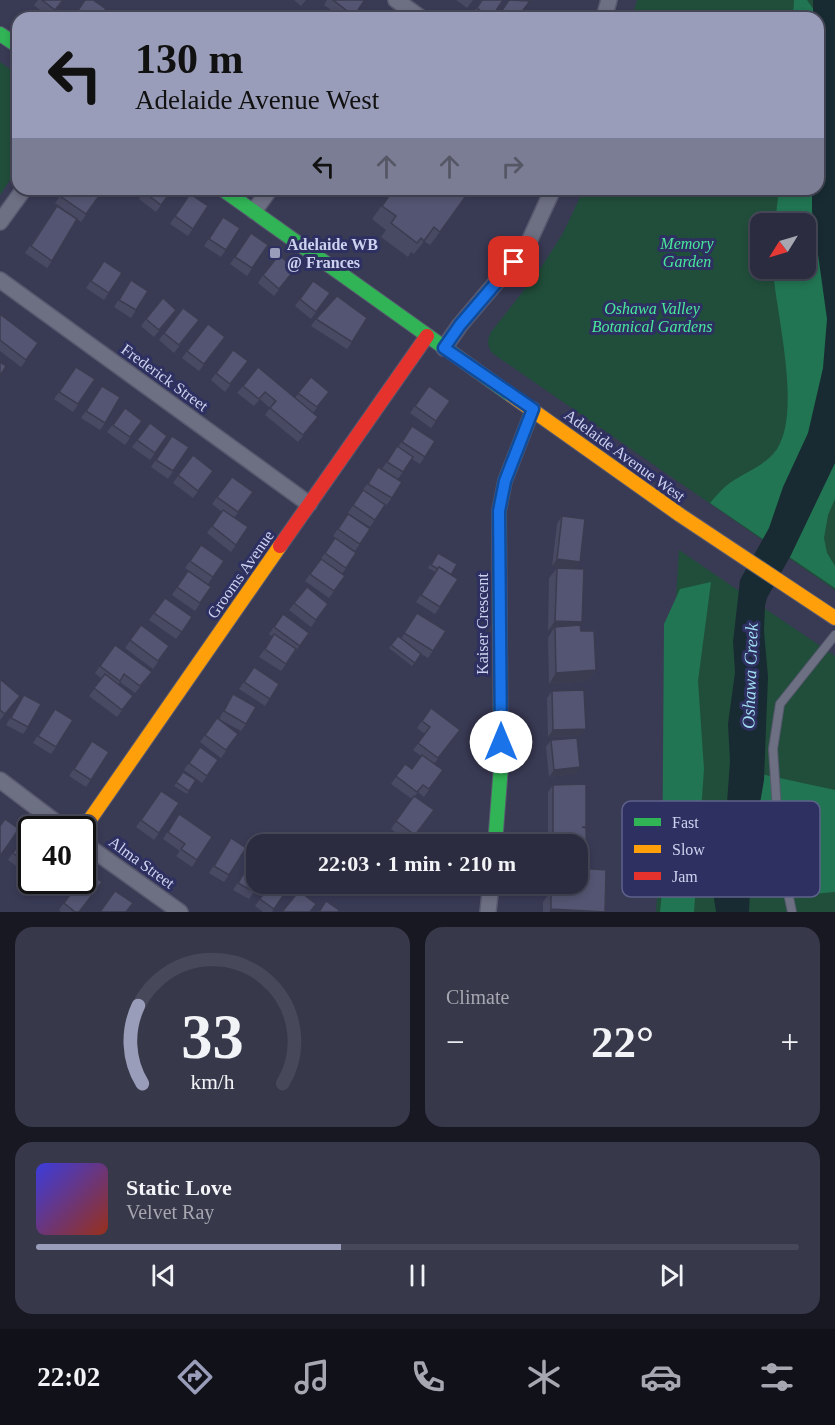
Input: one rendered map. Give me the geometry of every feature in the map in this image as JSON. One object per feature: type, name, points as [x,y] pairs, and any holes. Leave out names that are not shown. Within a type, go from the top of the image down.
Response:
[{"type":"street","points":[[0,222],[20,195]]},
{"type":"street","name":"Adelaide Avenue West","points":[[231,195],[680,515],[835,618]]},
{"type":"street","points":[[254,211],[266,195]]},
{"type":"street","points":[[444,348],[460,325],[527,246],[549,195]]},
{"type":"street","name":"Frederick Street","points":[[0,280],[309,504]]},
{"type":"street","name":"Grooms Avenue","points":[[92,816],[427,336]]},
{"type":"street","name":"Kaiser Crescent","points":[[496,834],[501,766],[499,511],[505,481],[533,409]]},
{"type":"street","points":[[0,780],[48,816]]},
{"type":"street","name":"Alma Street","points":[[96,852],[180,912]]},
{"type":"street","points":[[488,912],[490,894]]},
{"type":"lane","points":[[776,801],[773,749],[780,704],[835,635]]},
{"type":"lane","points":[[789,897],[792,912]]},
{"type":"green space","name":"Oshawa Valley Botanical Gardens","points":[[637,0],[835,0],[835,590],[492,353],[488,340],[491,332],[536,275],[562,235],[581,195],[824,195],[824,12],[634,12]]},
{"type":"green space","points":[[794,0],[807,0],[815,12],[793,12]]},
{"type":"green space","points":[[824,24],[835,40],[835,499],[828,515],[824,538],[827,553],[835,566],[835,588],[710,503],[726,486],[766,461],[777,449],[784,432],[788,387],[774,279],[816,279],[816,213],[776,213],[778,195],[824,195]]},
{"type":"green space","points":[[0,62],[12,71],[12,177],[0,195]]},
{"type":"green space","points":[[679,550],[835,656],[835,912],[656,912],[657,897],[820,897],[820,801],[663,801]]},
{"type":"green space","points":[[711,582],[698,681],[704,769],[702,801],[663,801],[664,624],[680,589]]},
{"type":"green space","points":[[747,771],[835,790],[835,892],[820,893],[820,801],[744,801]]},
{"type":"green space","points":[[662,897],[695,897],[694,912],[660,912]]},
{"type":"water","name":"Oshawa Creek","points":[[813,0],[835,0],[835,463],[765,606],[764,631],[768,677],[764,780],[760,801],[727,801],[730,761],[728,724],[735,672],[733,642],[740,580],[769,528],[783,487],[808,433],[823,368],[827,319],[816,240],[816,213],[812,211],[812,195],[824,195],[824,12],[813,12]]},
{"type":"water","points":[[714,897],[750,897],[749,912],[716,912]]},
{"type":"building","points":[[42,0],[63,0],[55,10]]},
{"type":"building","points":[[85,0],[93,0],[106,9],[104,12],[77,12]]},
{"type":"building","points":[[333,0],[364,1],[357,12],[349,12]]},
{"type":"building","points":[[482,0],[503,0],[495,12],[483,12],[477,8]]},
{"type":"building","points":[[509,0],[530,1],[523,10],[526,12],[501,12]]},
{"type":"building","points":[[98,195],[99,196],[86,214],[60,196]]},
{"type":"building","points":[[148,195],[168,195],[161,205]]},
{"type":"building","points":[[189,195],[208,206],[193,229],[175,216]]},
{"type":"building","points":[[390,195],[467,195],[440,232],[434,227],[424,241],[421,238],[417,243],[391,223],[396,216],[382,206]]},
{"type":"building","points":[[57,206],[77,219],[52,261],[31,246]]},
{"type":"building","points":[[223,217],[240,228],[226,250],[209,239]]},
{"type":"building","points":[[251,233],[268,245],[252,268],[235,257]]},
{"type":"building","points":[[279,255],[295,269],[279,289],[263,275]]},
{"type":"building","points":[[104,261],[122,273],[109,293],[91,281]]},
{"type":"building","points":[[131,280],[148,291],[136,310],[119,300]]},
{"type":"building","points":[[313,281],[330,293],[316,312],[300,299]]},
{"type":"building","points":[[337,296],[367,318],[352,342],[316,319]]},
{"type":"building","points":[[163,298],[176,310],[159,330],[146,319]]},
{"type":"building","points":[[183,308],[199,320],[179,345],[164,333]]},
{"type":"building","points":[[0,314],[38,343],[26,360],[0,340]]},
{"type":"building","points":[[208,324],[225,337],[204,364],[187,351]]},
{"type":"building","points":[[233,350],[248,361],[230,384],[216,373]]},
{"type":"building","points":[[0,362],[6,366],[0,376]]},
{"type":"building","points":[[76,367],[95,379],[78,404],[59,392]]},
{"type":"building","points":[[258,367],[318,417],[303,435],[270,408],[276,401],[265,392],[259,399],[243,386]]},
{"type":"building","points":[[311,377],[329,392],[317,407],[298,393]]},
{"type":"building","points":[[102,386],[120,397],[105,423],[86,411]]},
{"type":"building","points":[[429,386],[450,401],[436,421],[415,406]]},
{"type":"building","points":[[125,408],[142,421],[130,437],[113,425]]},
{"type":"building","points":[[150,423],[167,436],[155,453],[137,440]]},
{"type":"building","points":[[412,426],[435,441],[425,457],[402,442]]},
{"type":"building","points":[[172,436],[189,447],[173,471],[156,460]]},
{"type":"building","points":[[397,446],[413,457],[403,472],[387,462]]},
{"type":"building","points":[[193,455],[213,471],[198,491],[178,475]]},
{"type":"building","points":[[378,467],[402,482],[392,498],[368,484]]},
{"type":"building","points":[[232,477],[253,492],[238,512],[217,497]]},
{"type":"building","points":[[363,490],[385,505],[375,520],[353,505]]},
{"type":"building","points":[[223,510],[248,527],[236,545],[212,526]]},
{"type":"building","points":[[348,514],[370,529],[360,544],[338,529]]},
{"type":"building","points":[[562,516],[585,519],[580,562],[557,559]]},
{"type":"building","points":[[335,538],[356,553],[346,568],[325,553]]},
{"type":"building","points":[[201,545],[224,561],[213,577],[190,561]]},
{"type":"building","points":[[438,553],[457,564],[451,575],[431,565]]},
{"type":"building","points":[[321,559],[345,576],[334,591],[310,574]]},
{"type":"building","points":[[439,567],[458,579],[440,607],[421,595]]},
{"type":"building","points":[[557,568],[584,569],[582,622],[555,621]]},
{"type":"building","points":[[188,571],[211,587],[200,603],[177,587]]},
{"type":"building","points":[[307,587],[328,604],[316,620],[294,603]]},
{"type":"building","points":[[165,598],[192,617],[182,632],[154,613]]},
{"type":"building","points":[[417,613],[446,631],[433,651],[404,633]]},
{"type":"building","points":[[283,614],[309,633],[300,646],[274,627]]},
{"type":"building","points":[[141,625],[169,646],[158,661],[130,640]]},
{"type":"building","points":[[580,625],[581,631],[594,631],[596,670],[556,673],[555,627]]},
{"type":"building","points":[[274,634],[296,649],[286,664],[265,649]]},
{"type":"building","points":[[398,636],[421,654],[415,663],[391,645]]},
{"type":"building","points":[[115,645],[152,672],[140,686],[124,674],[120,681],[100,666]]},
{"type":"building","points":[[254,667],[279,684],[270,699],[244,682]]},
{"type":"building","points":[[105,674],[133,696],[122,710],[94,688]]},
{"type":"building","points":[[0,679],[20,696],[5,714],[0,710]]},
{"type":"building","points":[[584,690],[586,729],[553,730],[552,691]]},
{"type":"building","points":[[233,694],[256,707],[246,724],[224,711]]},
{"type":"building","points":[[24,695],[41,704],[28,727],[11,718]]},
{"type":"building","points":[[431,708],[460,730],[438,758],[418,743],[430,727],[422,721]]},
{"type":"building","points":[[55,709],[73,720],[56,747],[38,736]]},
{"type":"building","points":[[217,718],[238,734],[226,750],[205,735]]},
{"type":"building","points":[[577,738],[580,767],[554,770],[551,740]]},
{"type":"building","points":[[92,741],[109,752],[91,780],[74,769]]},
{"type":"building","points":[[200,747],[218,760],[207,776],[189,763]]},
{"type":"building","points":[[422,755],[443,770],[429,789],[423,785],[417,792],[396,776],[405,764],[412,769]]},
{"type":"building","points":[[183,772],[196,780],[189,791],[176,782]]},
{"type":"building","points":[[586,784],[586,827],[582,827],[586,828],[586,834],[553,834],[553,785]]},
{"type":"building","points":[[161,791],[179,803],[159,833],[141,820]]},
{"type":"building","points":[[414,796],[434,810],[416,834],[396,821]]},
{"type":"building","points":[[179,814],[212,837],[197,860],[181,849],[185,844],[168,832]]},
{"type":"building","points":[[5,819],[18,830],[0,856],[0,826]]},
{"type":"building","points":[[231,838],[246,848],[229,875],[214,866]]},
{"type":"building","points":[[18,845],[18,857],[13,853]]},
{"type":"building","points":[[588,869],[606,870],[605,912],[551,909],[551,894],[588,894]]},
{"type":"building","points":[[246,870],[246,888],[238,883]]},
{"type":"building","points":[[96,878],[102,882],[96,890]]},
{"type":"building","points":[[115,891],[133,903],[126,912],[100,912]]},
{"type":"building","points":[[71,894],[93,894],[79,912],[75,912],[64,903]]},
{"type":"building","points":[[263,894],[284,894],[274,909],[260,899]]},
{"type":"building","points":[[297,894],[303,894],[316,904],[310,912],[282,912]]},
{"type":"building","points":[[326,901],[339,910],[338,912],[319,912]]},
{"type":"traffic: fast","points":[[0,34],[12,42]]},
{"type":"traffic: fast","points":[[230,195],[511,395]]},
{"type":"traffic: fast","points":[[496,834],[501,766],[499,511],[505,481],[533,409]]},
{"type":"traffic: slow","points":[[511,395],[680,515],[835,618]]},
{"type":"traffic: slow","points":[[92,816],[280,546]]},
{"type":"traffic: jam","points":[[280,546],[427,336]]},
{"type":"place","name":"Adelaide WB @ Frances","points":[[275,253]]},
{"type":"route","points":[[501,742],[499,511],[505,481],[533,409],[444,348],[460,325],[514,262]]},
{"type":"park label","name":"Memory Garden","points":[[687,252]]}]
